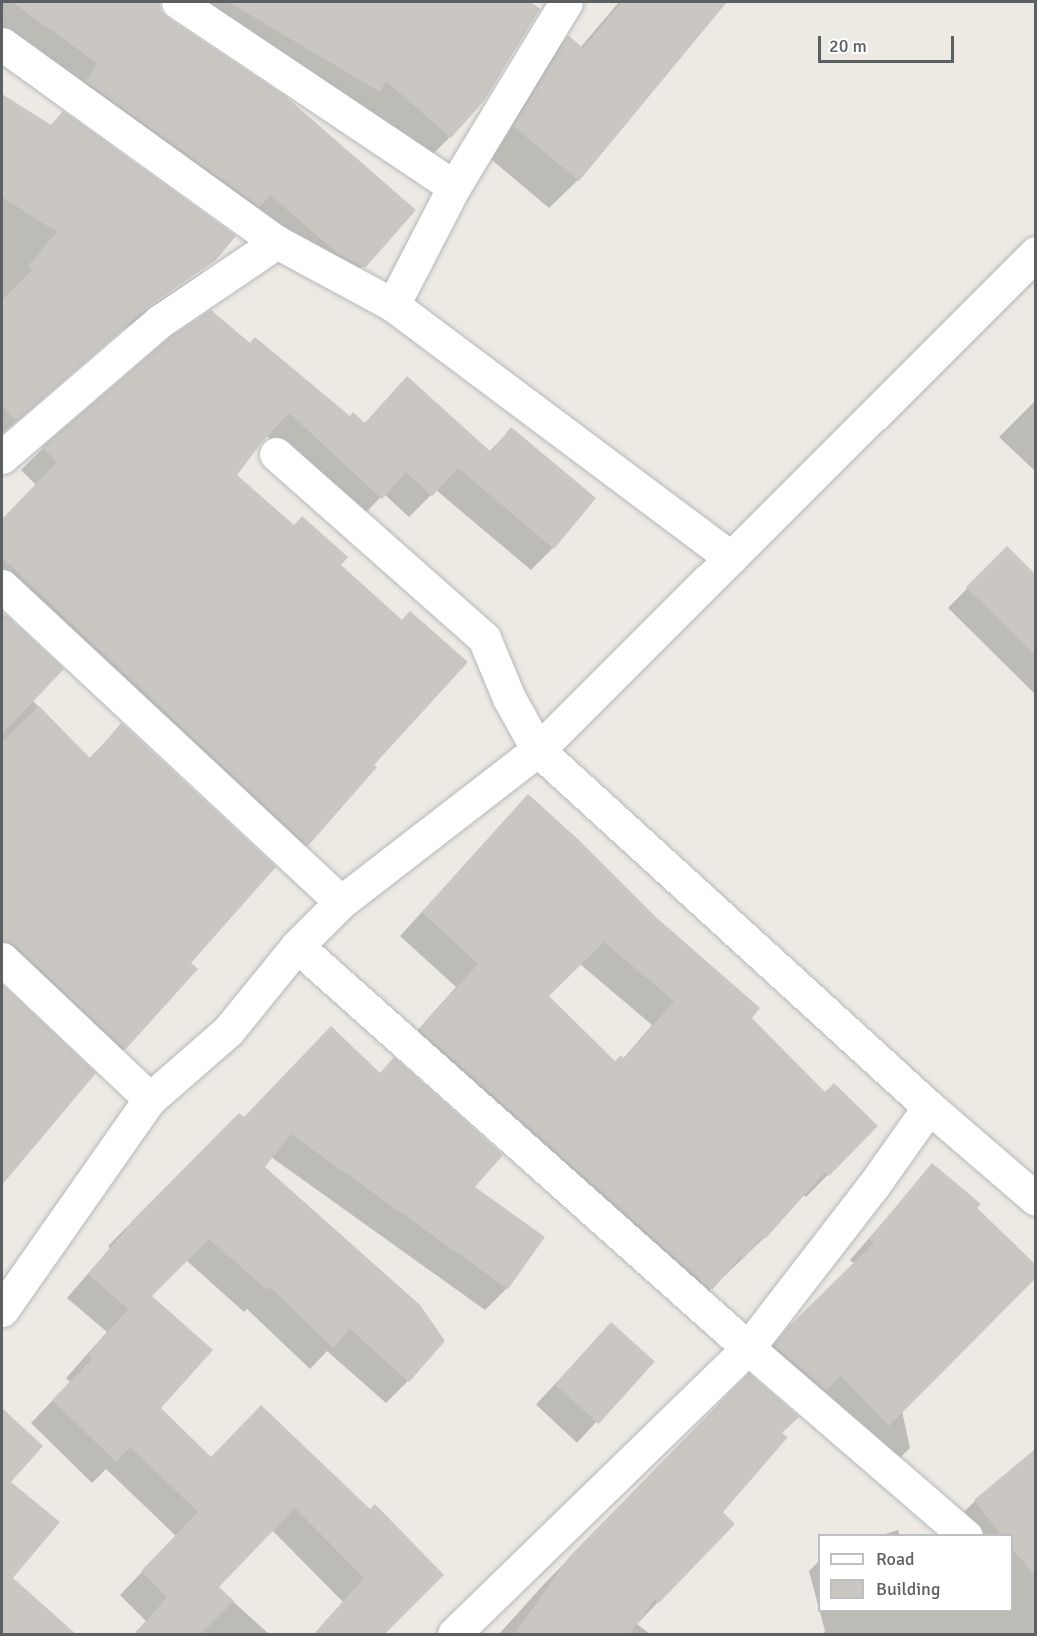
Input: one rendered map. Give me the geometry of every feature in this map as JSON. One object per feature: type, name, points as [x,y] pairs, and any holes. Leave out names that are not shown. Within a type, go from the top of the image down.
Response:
[{"type":"street","points":[[178,2],[454,187]]},
{"type":"street","points":[[393,305],[454,187],[566,2]]},
{"type":"street","points":[[2,44],[277,242],[393,305],[730,558]]},
{"type":"street","points":[[2,458],[160,321],[277,242]]},
{"type":"street","points":[[2,1309],[150,1099],[228,1031],[297,946],[341,902],[538,750],[1035,253]]},
{"type":"street","points":[[276,454],[484,638],[509,698],[538,750],[929,1107],[1035,1200]]},
{"type":"street","points":[[2,585],[341,902]]},
{"type":"street","points":[[297,946],[748,1348],[964,1534]]},
{"type":"street","points":[[2,959],[150,1099]]},
{"type":"street","points":[[454,1635],[748,1348],[873,1186],[929,1107]]},
{"type":"building","points":[[12,2],[159,2],[161,11],[168,18],[285,96],[416,210],[365,268],[337,253],[270,195],[260,207],[85,81],[98,64]]},
{"type":"building","points":[[229,2],[531,2],[540,9],[484,101],[451,138],[386,81],[380,92]]},
{"type":"building","points":[[622,2],[727,2],[579,181],[513,126],[568,35],[583,48]]},
{"type":"building","points":[[2,94],[51,125],[63,111],[236,236],[216,260],[148,307],[16,421],[2,406],[2,300],[32,270],[28,266],[57,232],[2,197]]},
{"type":"building","points":[[211,310],[250,343],[255,337],[350,416],[353,412],[365,423],[407,376],[491,452],[511,427],[596,498],[554,549],[458,468],[432,496],[406,472],[382,499],[289,413],[262,442],[237,475],[294,525],[302,516],[348,557],[341,565],[402,620],[410,611],[468,662],[374,765],[377,767],[308,846],[2,558],[2,519],[57,462],[42,447],[171,336]]},
{"type":"building","points":[[1007,546],[1035,574],[1035,655],[966,587]]},
{"type":"building","points":[[6,615],[64,669],[2,734],[2,620]]},
{"type":"building","points":[[39,706],[91,759],[121,723],[276,867],[191,963],[198,969],[125,1050],[15,945],[2,941],[2,742]]},
{"type":"building","points":[[528,794],[581,842],[657,918],[760,1008],[752,1018],[825,1092],[834,1083],[878,1126],[829,1176],[825,1172],[766,1238],[763,1236],[743,1259],[741,1256],[712,1290],[419,1029],[478,964],[422,912]],"holes":[[[604,942],[674,1001],[624,1059],[621,1055],[615,1061],[549,996]]]},
{"type":"building","points":[[2,984],[96,1073],[2,1185]]},
{"type":"building","points":[[331,1026],[380,1073],[394,1057],[503,1155],[475,1187],[545,1237],[508,1289],[291,1134],[265,1167],[420,1305],[445,1341],[409,1382],[350,1329],[333,1348],[270,1287],[267,1290],[209,1239],[152,1296],[213,1350],[161,1408],[211,1457],[261,1405],[370,1509],[375,1504],[444,1575],[384,1635],[313,1635],[364,1578],[295,1508],[219,1587],[234,1601],[200,1635],[134,1635],[167,1597],[141,1571],[198,1512],[130,1447],[116,1462],[52,1400],[92,1359],[88,1355],[128,1309],[88,1274],[130,1223],[239,1113],[244,1117]]},
{"type":"building","points":[[932,1163],[981,1204],[977,1208],[1035,1264],[1035,1279],[889,1426],[841,1376],[826,1390],[774,1345],[787,1328],[874,1243],[869,1239]]},
{"type":"building","points":[[611,1322],[655,1361],[599,1424],[555,1384]]},
{"type":"building","points":[[749,1373],[799,1417],[782,1433],[788,1437],[723,1512],[735,1524],[659,1603],[655,1599],[629,1635],[514,1635],[569,1557]]},
{"type":"building","points":[[2,1408],[43,1446],[11,1482],[60,1522],[13,1578],[77,1635],[2,1635]]},
{"type":"building","points":[[1035,1449],[1035,1576],[1013,1549],[1013,1534],[1000,1534],[974,1500]]}]
